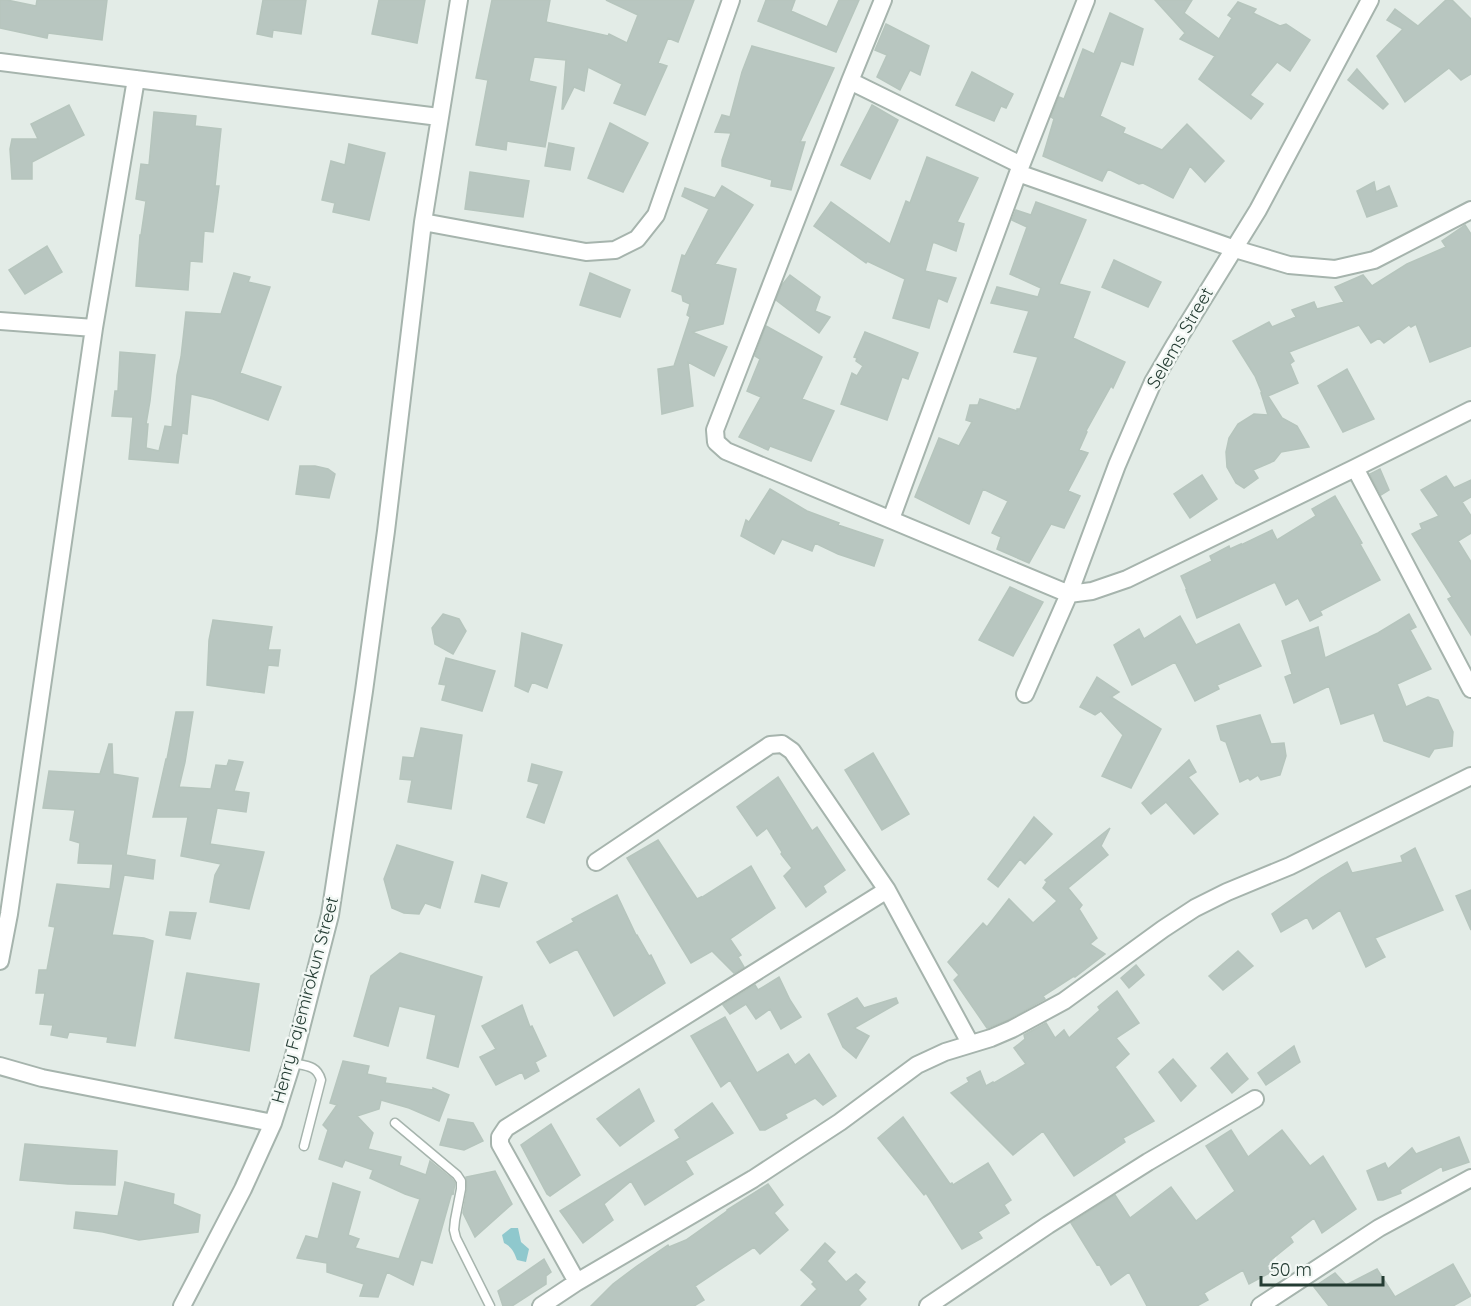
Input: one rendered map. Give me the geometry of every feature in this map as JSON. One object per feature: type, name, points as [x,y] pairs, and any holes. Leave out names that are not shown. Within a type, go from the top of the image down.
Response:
[{"type":"street","name":"Henry Fajemirokun Street","points":[[182,1306],[243,1189],[273,1123],[292,1062],[330,915],[386,531],[423,222],[459,0]]},
{"type":"street","points":[[423,222],[586,252],[615,250],[637,239],[656,214],[731,0]]},
{"type":"street","points":[[883,0],[715,430],[716,442],[726,451],[1069,594],[1092,591],[1127,579],[1471,410]]},
{"type":"street","points":[[891,519],[1019,169],[1086,0]]},
{"type":"street","name":"Selems Street","points":[[1025,694],[1069,594],[1137,416],[1153,382],[1258,210],[1370,0]]},
{"type":"street","points":[[0,62],[440,117]]},
{"type":"street","points":[[0,961],[4,914],[94,328],[136,79]]},
{"type":"street","points":[[850,81],[1019,169],[1235,249],[1288,265],[1335,269],[1374,260],[1471,210]]},
{"type":"street","points":[[0,321],[94,328]]},
{"type":"street","points":[[1355,468],[1471,688]]},
{"type":"street","points":[[596,862],[770,745],[782,744],[792,751],[887,890],[970,1043]]},
{"type":"street","points":[[541,1306],[577,1282],[753,1179],[840,1122],[917,1065],[945,1052],[1012,1029],[1064,1001],[1195,908],[1290,866],[1471,776]]},
{"type":"street","points":[[577,1282],[500,1144],[500,1137],[506,1128],[887,890]]},
{"type":"street","points":[[0,1066],[42,1078],[273,1123]]},
{"type":"street","points":[[928,1306],[1048,1225],[1148,1162],[1255,1099]]},
{"type":"street","points":[[1260,1306],[1379,1228],[1471,1178]]},
{"type":"lane","points":[[292,1062],[315,1068],[321,1080],[304,1146]]},
{"type":"lane","points":[[395,1123],[457,1175],[461,1181],[454,1230],[490,1306]]},
{"type":"water","points":[[511,1228],[518,1228],[521,1242],[529,1249],[526,1262],[517,1260],[509,1246],[504,1243],[502,1235]]},
{"type":"building","points":[[0,0],[36,6],[37,0],[107,0],[102,40],[48,33],[47,38],[0,28]]},
{"type":"building","points":[[263,0],[306,0],[301,34],[273,30],[272,37],[257,34]]},
{"type":"building","points":[[379,0],[425,0],[417,43],[372,34]]},
{"type":"building","points":[[492,0],[550,0],[546,22],[608,36],[609,34],[627,43],[638,15],[606,0],[694,0],[678,42],[668,38],[658,63],[667,66],[645,115],[614,103],[622,84],[588,67],[584,91],[574,87],[562,109],[566,60],[534,57],[529,81],[556,87],[545,147],[507,141],[506,150],[476,145],[488,80],[476,78]]},
{"type":"building","points":[[766,0],[795,0],[791,11],[827,27],[839,0],[859,0],[836,52],[758,21]]},
{"type":"building","points":[[1155,0],[1192,0],[1184,13],[1219,39],[1232,18],[1228,15],[1238,2],[1256,9],[1253,13],[1280,26],[1286,24],[1310,40],[1290,71],[1277,62],[1250,95],[1263,104],[1251,119],[1199,79],[1215,56],[1180,39],[1185,33]]},
{"type":"building","points":[[1446,0],[1452,0],[1471,19],[1471,74],[1461,80],[1449,68],[1405,102],[1377,56],[1403,29],[1387,20],[1395,9],[1418,26]]},
{"type":"building","points":[[1110,13],[1143,29],[1133,65],[1121,61],[1100,116],[1125,128],[1123,133],[1162,150],[1187,124],[1224,161],[1205,182],[1190,166],[1173,198],[1108,169],[1102,181],[1043,156],[1054,119],[1051,117],[1059,97],[1064,99],[1083,49],[1094,54]]},
{"type":"building","points":[[886,24],[929,46],[920,75],[910,70],[900,90],[877,77],[887,55],[875,50]]},
{"type":"building","points":[[752,46],[834,68],[800,142],[805,142],[791,190],[771,186],[772,180],[722,166],[731,133],[715,132],[722,115],[730,117],[742,72]]},
{"type":"building","points":[[1357,69],[1388,104],[1383,109],[1348,80]]},
{"type":"building","points":[[972,72],[1013,94],[1006,108],[1001,106],[994,121],[956,105]]},
{"type":"building","points":[[69,105],[84,135],[32,162],[32,179],[12,179],[10,149],[12,139],[38,139],[31,124]]},
{"type":"building","points":[[872,105],[898,120],[870,179],[841,165]]},
{"type":"building","points":[[154,112],[196,116],[195,126],[221,129],[215,186],[219,186],[213,232],[204,231],[202,262],[190,261],[188,290],[136,286],[140,235],[146,201],[136,199],[141,164],[149,165]]},
{"type":"building","points":[[610,123],[648,143],[623,192],[588,178]]},
{"type":"building","points":[[549,143],[574,148],[570,170],[545,166]]},
{"type":"building","points":[[349,144],[385,153],[369,220],[333,212],[335,203],[322,200],[331,161],[345,165]]},
{"type":"building","points":[[927,157],[978,178],[957,222],[964,224],[956,251],[933,242],[925,271],[956,278],[947,302],[938,298],[929,328],[893,318],[905,279],[867,261],[866,263],[814,226],[831,202],[890,244],[906,201],[910,203]]},
{"type":"building","points":[[470,172],[529,181],[523,217],[465,209]]},
{"type":"building","points":[[1374,182],[1376,192],[1389,186],[1397,206],[1367,217],[1357,191]]},
{"type":"building","points":[[722,186],[753,205],[715,264],[736,269],[723,324],[692,332],[727,347],[714,376],[688,362],[693,406],[662,414],[658,369],[674,366],[690,317],[687,315],[690,304],[683,301],[682,295],[672,291],[682,255],[685,256],[709,209],[682,196],[685,188],[715,198]]},
{"type":"building","points":[[1036,202],[1086,220],[1059,284],[1090,292],[1073,338],[1125,362],[1113,388],[1111,386],[1086,431],[1079,450],[1088,453],[1068,491],[1080,496],[1064,528],[1051,524],[1029,563],[997,549],[1001,537],[992,533],[1008,501],[983,489],[969,524],[915,497],[939,438],[959,446],[972,422],[966,420],[970,405],[978,405],[980,399],[1017,411],[1020,409],[1038,357],[1014,352],[1029,311],[991,303],[997,287],[1038,297],[1041,288],[1010,274],[1027,227],[1012,220],[1016,210],[1031,215]]},
{"type":"building","points":[[1465,225],[1471,234],[1471,346],[1430,362],[1416,324],[1411,327],[1409,325],[1384,343],[1379,338],[1371,343],[1359,325],[1289,352],[1294,361],[1290,364],[1298,383],[1268,396],[1282,418],[1297,426],[1309,447],[1281,452],[1274,461],[1253,470],[1258,478],[1244,488],[1236,483],[1227,467],[1226,452],[1229,438],[1238,424],[1254,414],[1268,415],[1255,376],[1233,341],[1269,322],[1272,327],[1296,317],[1292,310],[1314,302],[1317,309],[1344,302],[1335,287],[1363,275],[1372,286],[1407,264],[1446,247],[1442,241]]},
{"type":"building","points":[[47,246],[62,272],[25,294],[9,270]]},
{"type":"building","points":[[1114,260],[1161,282],[1148,307],[1102,287]]},
{"type":"building","points":[[234,273],[250,277],[248,282],[270,287],[240,373],[281,387],[268,420],[213,399],[191,394],[187,434],[182,433],[178,463],[129,459],[133,417],[112,416],[115,391],[118,391],[120,352],[155,355],[146,424],[148,424],[146,448],[159,451],[165,426],[172,427],[186,312],[221,314]]},
{"type":"building","points":[[590,273],[630,290],[620,317],[580,305]]},
{"type":"building","points":[[790,275],[820,297],[815,311],[830,317],[819,333],[776,300],[782,285]]},
{"type":"building","points":[[766,326],[822,357],[802,399],[834,411],[811,461],[770,446],[768,450],[739,437],[761,397],[747,391],[760,359],[755,356]]},
{"type":"building","points":[[865,332],[918,353],[908,379],[902,377],[887,420],[841,404],[852,373],[857,376],[863,366],[854,357]]},
{"type":"building","points":[[1347,369],[1374,419],[1343,432],[1318,386]]},
{"type":"building","points":[[300,466],[315,466],[328,469],[335,474],[329,498],[296,494]]},
{"type":"building","points":[[1380,469],[1389,490],[1381,495],[1370,474]]},
{"type":"building","points":[[1202,475],[1217,499],[1190,518],[1174,494]]},
{"type":"building","points":[[1446,476],[1454,488],[1471,480],[1471,497],[1462,502],[1471,516],[1471,533],[1458,541],[1471,562],[1471,635],[1448,599],[1452,597],[1412,534],[1422,529],[1420,524],[1439,516],[1421,490]]},
{"type":"building","points":[[770,489],[807,511],[839,523],[838,525],[883,540],[874,566],[838,554],[815,543],[812,551],[782,539],[774,554],[741,536],[746,520],[749,522]]},
{"type":"building","points":[[1335,496],[1380,580],[1320,611],[1322,615],[1310,621],[1298,598],[1286,605],[1275,582],[1197,618],[1181,576],[1212,561],[1210,556],[1229,546],[1230,549],[1241,545],[1272,530],[1277,540],[1316,516],[1312,509]]},
{"type":"building","points":[[1010,587],[1043,602],[1013,656],[979,640]]},
{"type":"building","points":[[443,614],[459,619],[466,631],[453,654],[435,644],[432,628]]},
{"type":"building","points":[[1409,614],[1416,627],[1410,630],[1431,669],[1397,684],[1406,707],[1428,697],[1438,700],[1453,732],[1452,746],[1434,749],[1429,757],[1384,741],[1374,713],[1341,724],[1329,686],[1294,703],[1285,677],[1292,674],[1282,641],[1318,627],[1325,658],[1378,633]]},
{"type":"building","points":[[1180,616],[1196,645],[1239,624],[1261,666],[1217,685],[1219,689],[1195,701],[1175,662],[1132,685],[1114,645],[1139,629],[1144,639]]},
{"type":"building","points":[[213,620],[272,627],[268,650],[280,650],[278,666],[268,665],[264,693],[207,685],[209,640]]},
{"type":"building","points":[[522,633],[562,645],[547,688],[532,682],[528,692],[515,686]]},
{"type":"building","points":[[446,658],[495,671],[482,711],[442,700],[446,685],[439,684]]},
{"type":"building","points":[[1097,677],[1119,692],[1111,697],[1161,729],[1131,788],[1102,776],[1123,735],[1101,711],[1095,715],[1080,707]]},
{"type":"building","points":[[176,712],[193,712],[179,787],[211,789],[216,765],[227,766],[229,760],[243,762],[234,791],[249,793],[246,812],[217,808],[210,844],[264,852],[249,909],[210,902],[215,875],[221,864],[181,856],[188,817],[153,817]]},
{"type":"building","points":[[1260,715],[1271,744],[1284,743],[1286,756],[1280,775],[1261,780],[1258,775],[1240,782],[1226,742],[1221,740],[1217,726]]},
{"type":"building","points":[[421,728],[462,735],[451,809],[408,802],[412,780],[400,779],[403,757],[414,758]]},
{"type":"building","points":[[109,744],[112,744],[113,774],[138,778],[126,855],[155,860],[153,879],[124,875],[112,935],[153,941],[135,1046],[107,1042],[108,1037],[69,1032],[67,1038],[51,1035],[53,1025],[40,1024],[45,993],[36,993],[39,970],[47,970],[55,927],[49,926],[57,884],[110,889],[113,864],[78,863],[80,843],[70,840],[75,810],[43,808],[49,771],[100,774]]},
{"type":"building","points":[[873,753],[909,814],[882,830],[845,770]]},
{"type":"building","points":[[1189,760],[1196,772],[1188,777],[1218,814],[1194,834],[1166,802],[1151,814],[1142,803]]},
{"type":"building","points":[[532,764],[562,772],[544,823],[527,817],[539,784],[528,781]]},
{"type":"building","points":[[778,777],[812,831],[817,827],[845,870],[823,886],[826,892],[806,907],[784,876],[792,868],[781,854],[782,852],[767,828],[757,836],[737,807]]},
{"type":"building","points":[[1034,817],[1052,834],[1025,864],[1020,859],[998,887],[988,879]]},
{"type":"building","points":[[1110,828],[1101,846],[1108,855],[1068,888],[1082,905],[1079,909],[1097,938],[1090,944],[1105,954],[1075,977],[1043,996],[1045,999],[987,1028],[954,980],[959,975],[948,962],[983,923],[987,927],[1009,899],[1033,923],[1057,901],[1043,888],[1047,882],[1045,880]]},
{"type":"building","points":[[658,840],[697,899],[751,866],[775,908],[730,939],[741,955],[738,957],[744,967],[734,973],[712,951],[691,963],[627,858]]},
{"type":"building","points":[[397,845],[453,862],[440,908],[425,903],[419,914],[404,913],[392,908],[384,879]]},
{"type":"building","points":[[1415,848],[1443,910],[1375,938],[1385,957],[1366,967],[1340,910],[1313,929],[1307,917],[1281,932],[1272,914],[1321,878],[1347,862],[1352,873],[1403,862],[1401,856]]},
{"type":"building","points":[[482,875],[507,883],[499,907],[475,902]]},
{"type":"building","points":[[1471,890],[1471,930],[1456,896]]},
{"type":"building","points":[[617,895],[636,935],[649,956],[651,955],[665,983],[614,1016],[577,949],[550,963],[537,942],[574,922],[572,919]]},
{"type":"building","points":[[170,912],[196,913],[190,939],[166,935]]},
{"type":"building","points":[[1238,951],[1253,966],[1223,990],[1209,976]]},
{"type":"building","points":[[400,953],[482,977],[458,1067],[427,1058],[436,1015],[399,1006],[388,1046],[354,1036],[371,976]]},
{"type":"building","points":[[1136,965],[1144,975],[1129,988],[1121,978]]},
{"type":"building","points":[[187,973],[259,984],[249,1051],[175,1038]]},
{"type":"building","points":[[779,977],[801,1017],[781,1029],[770,1009],[756,1019],[746,1004],[730,1014],[723,1005],[755,985],[758,990]]},
{"type":"building","points":[[1117,991],[1139,1023],[1116,1038],[1129,1054],[1115,1067],[1154,1121],[1123,1138],[1125,1142],[1074,1176],[1043,1131],[1013,1155],[951,1093],[969,1082],[967,1078],[980,1071],[986,1086],[1026,1064],[1014,1048],[1025,1039],[1024,1035],[1046,1023],[1055,1038],[1064,1030],[1069,1038],[1100,1010],[1098,1007]]},
{"type":"building","points":[[857,998],[864,1008],[896,998],[898,1003],[854,1028],[869,1036],[856,1058],[843,1047],[828,1014]]},
{"type":"building","points":[[522,1005],[530,1027],[532,1026],[546,1056],[535,1062],[539,1071],[525,1079],[522,1072],[496,1085],[480,1057],[496,1049],[482,1026]]},
{"type":"building","points":[[725,1017],[757,1073],[788,1054],[795,1065],[809,1054],[836,1096],[823,1105],[815,1098],[785,1114],[787,1118],[765,1130],[760,1130],[730,1080],[721,1087],[691,1036]]},
{"type":"building","points":[[1294,1046],[1300,1062],[1266,1085],[1258,1073]]},
{"type":"building","points":[[1227,1053],[1248,1079],[1232,1093],[1211,1068]]},
{"type":"building","points":[[1173,1059],[1196,1086],[1181,1101],[1159,1072]]},
{"type":"building","points":[[343,1061],[369,1066],[367,1074],[386,1078],[385,1083],[433,1090],[433,1088],[449,1095],[439,1121],[409,1108],[381,1100],[379,1109],[357,1116],[373,1133],[368,1149],[401,1157],[399,1165],[426,1175],[430,1161],[455,1183],[432,1263],[421,1260],[413,1285],[387,1272],[378,1297],[360,1296],[364,1284],[327,1272],[327,1263],[297,1258],[306,1236],[318,1239],[333,1183],[360,1192],[348,1235],[359,1239],[355,1248],[399,1259],[420,1199],[370,1178],[373,1170],[345,1160],[342,1167],[319,1159],[328,1130],[323,1125],[337,1105],[330,1103]]},
{"type":"building","points":[[639,1089],[654,1121],[620,1146],[597,1119]]},
{"type":"building","points":[[712,1103],[733,1133],[685,1161],[693,1174],[645,1205],[631,1181],[604,1204],[613,1220],[583,1243],[560,1211],[680,1138],[675,1130]]},
{"type":"building","points":[[903,1117],[950,1184],[953,1185],[988,1163],[1011,1200],[1004,1205],[1009,1213],[978,1232],[982,1238],[962,1249],[926,1193],[924,1195],[878,1138]]},
{"type":"building","points":[[448,1119],[473,1123],[483,1141],[464,1150],[440,1145]]},
{"type":"building","points":[[551,1124],[580,1175],[550,1196],[521,1145]]},
{"type":"building","points":[[1231,1130],[1248,1157],[1282,1130],[1310,1166],[1323,1156],[1356,1209],[1322,1233],[1314,1218],[1290,1237],[1293,1242],[1271,1260],[1275,1270],[1249,1284],[1243,1270],[1204,1293],[1208,1300],[1197,1306],[1147,1306],[1129,1272],[1111,1285],[1071,1223],[1115,1195],[1130,1218],[1171,1187],[1196,1221],[1235,1191],[1206,1146]]},
{"type":"building","points":[[1459,1137],[1469,1162],[1443,1171],[1442,1166],[1400,1190],[1401,1193],[1378,1200],[1367,1171],[1385,1163],[1388,1169],[1412,1148],[1416,1154]]},
{"type":"building","points":[[25,1144],[117,1151],[115,1185],[20,1180]]},
{"type":"building","points":[[495,1171],[512,1204],[475,1237],[463,1213],[467,1189],[466,1177]]},
{"type":"building","points":[[125,1182],[174,1194],[173,1204],[200,1215],[198,1232],[139,1240],[74,1228],[76,1212],[118,1216]]},
{"type":"building","points":[[768,1184],[783,1205],[774,1213],[788,1230],[760,1254],[754,1247],[695,1286],[704,1300],[694,1306],[591,1306],[613,1284],[637,1266],[668,1245],[669,1247],[686,1240]]},
{"type":"building","points":[[825,1243],[835,1252],[827,1261],[846,1282],[856,1274],[865,1282],[858,1290],[866,1299],[859,1306],[801,1306],[817,1289],[812,1284],[814,1282],[801,1270]]},
{"type":"building","points":[[544,1259],[551,1272],[546,1276],[546,1284],[512,1306],[503,1306],[498,1291]]},
{"type":"building","points":[[1453,1264],[1471,1296],[1453,1306],[1329,1306],[1314,1287],[1335,1273],[1346,1285],[1377,1269],[1395,1297]]}]
